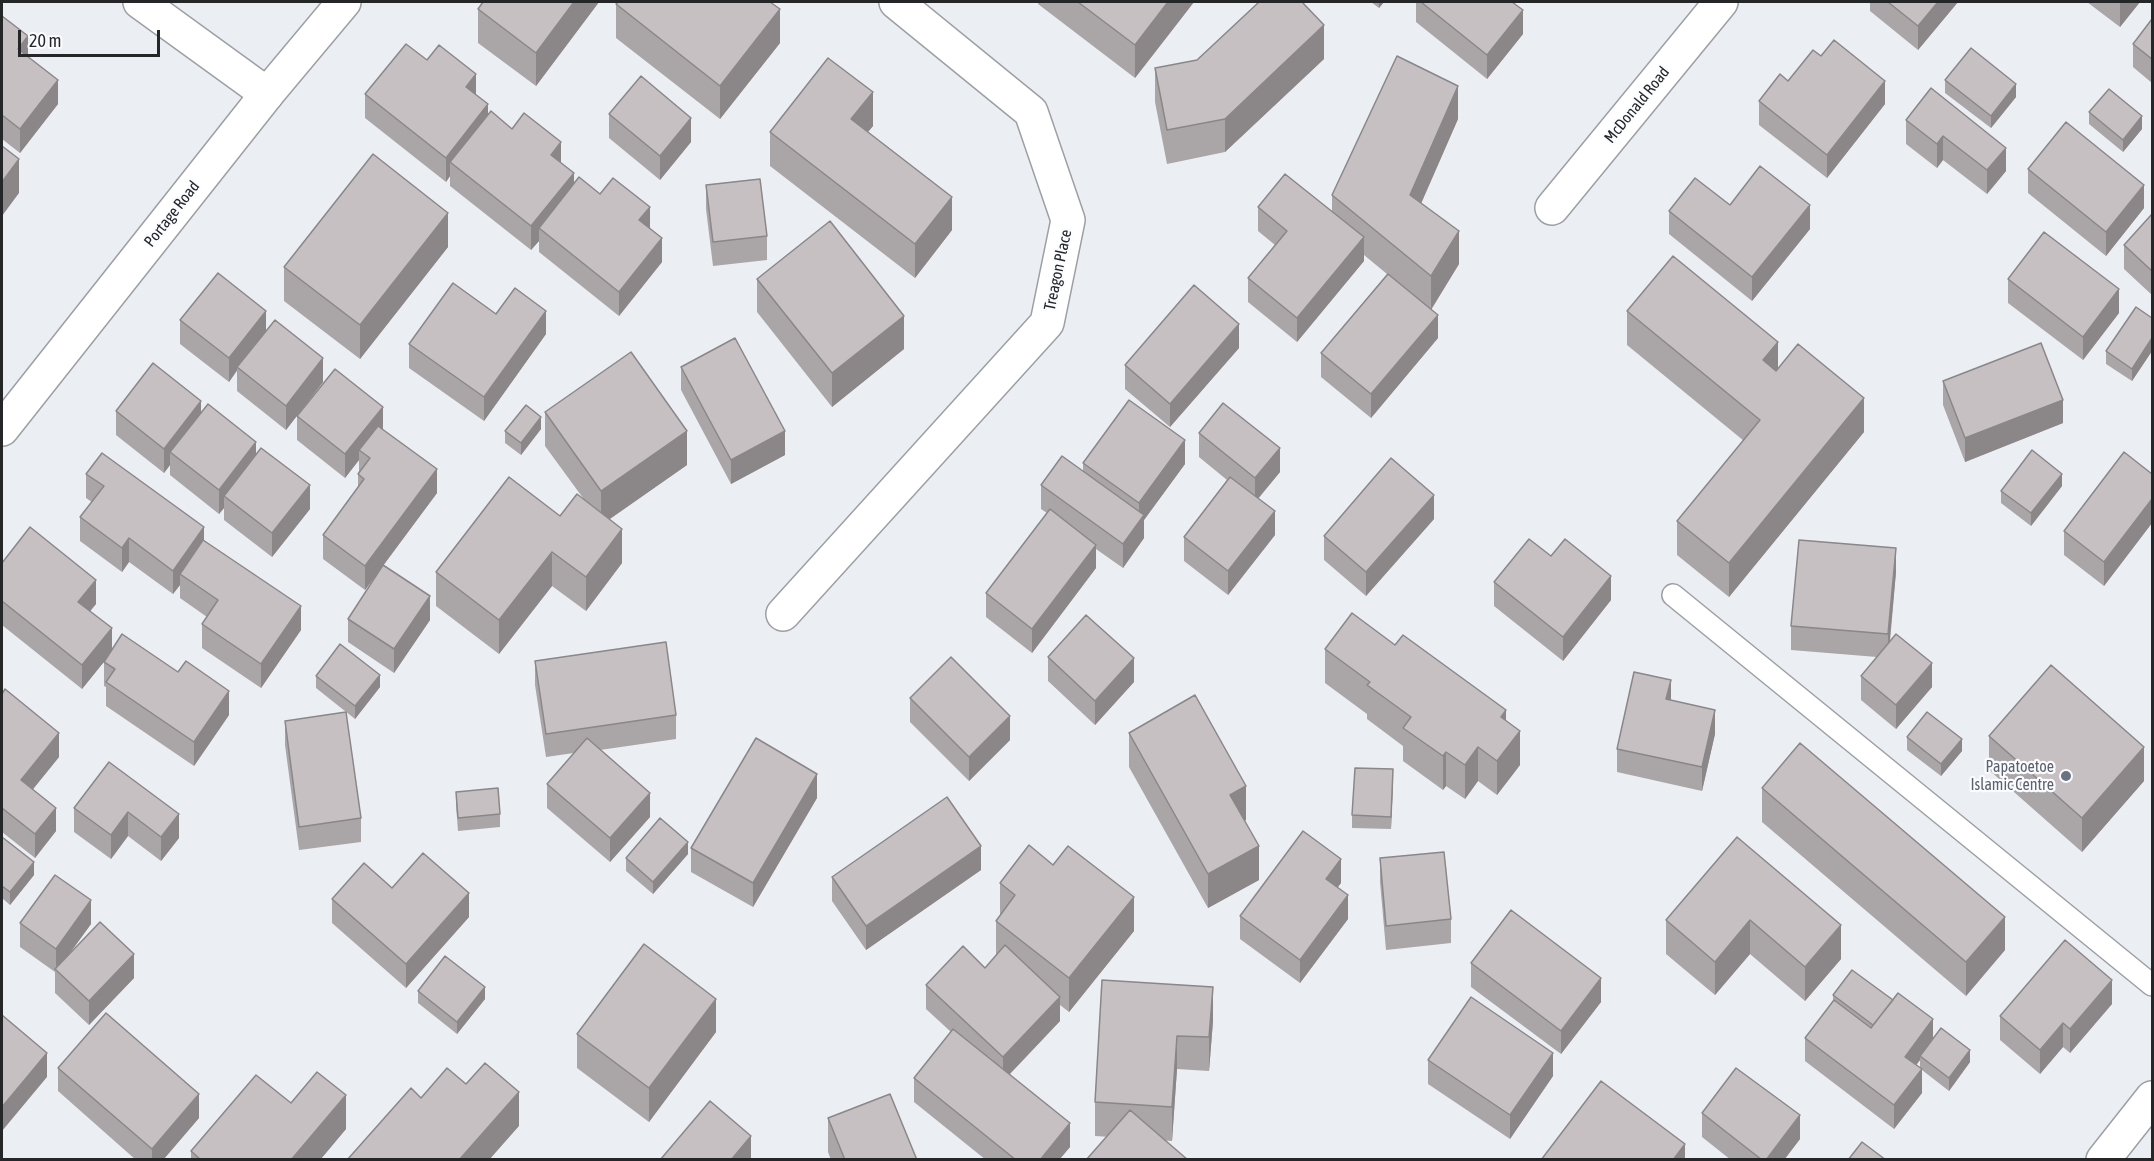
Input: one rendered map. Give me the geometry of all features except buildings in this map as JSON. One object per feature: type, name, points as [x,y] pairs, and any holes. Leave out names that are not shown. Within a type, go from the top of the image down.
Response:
[{"type":"street","points":[[140,2],[267,94]]},
{"type":"street","name":"Portage Road","points":[[2,429],[267,94],[344,2]]},
{"type":"street","name":"Treagon Place","points":[[783,614],[1047,323],[1068,220],[1031,112],[896,2]]},
{"type":"street","name":"McDonald Road","points":[[1552,208],[1721,2]]},
{"type":"street","points":[[2103,1160],[2152,1098]]},
{"type":"lane","points":[[1673,595],[2152,985]]},
{"type":"place","name":"Papatoetoe Islamic Centre","points":[[2066,776]]}]
